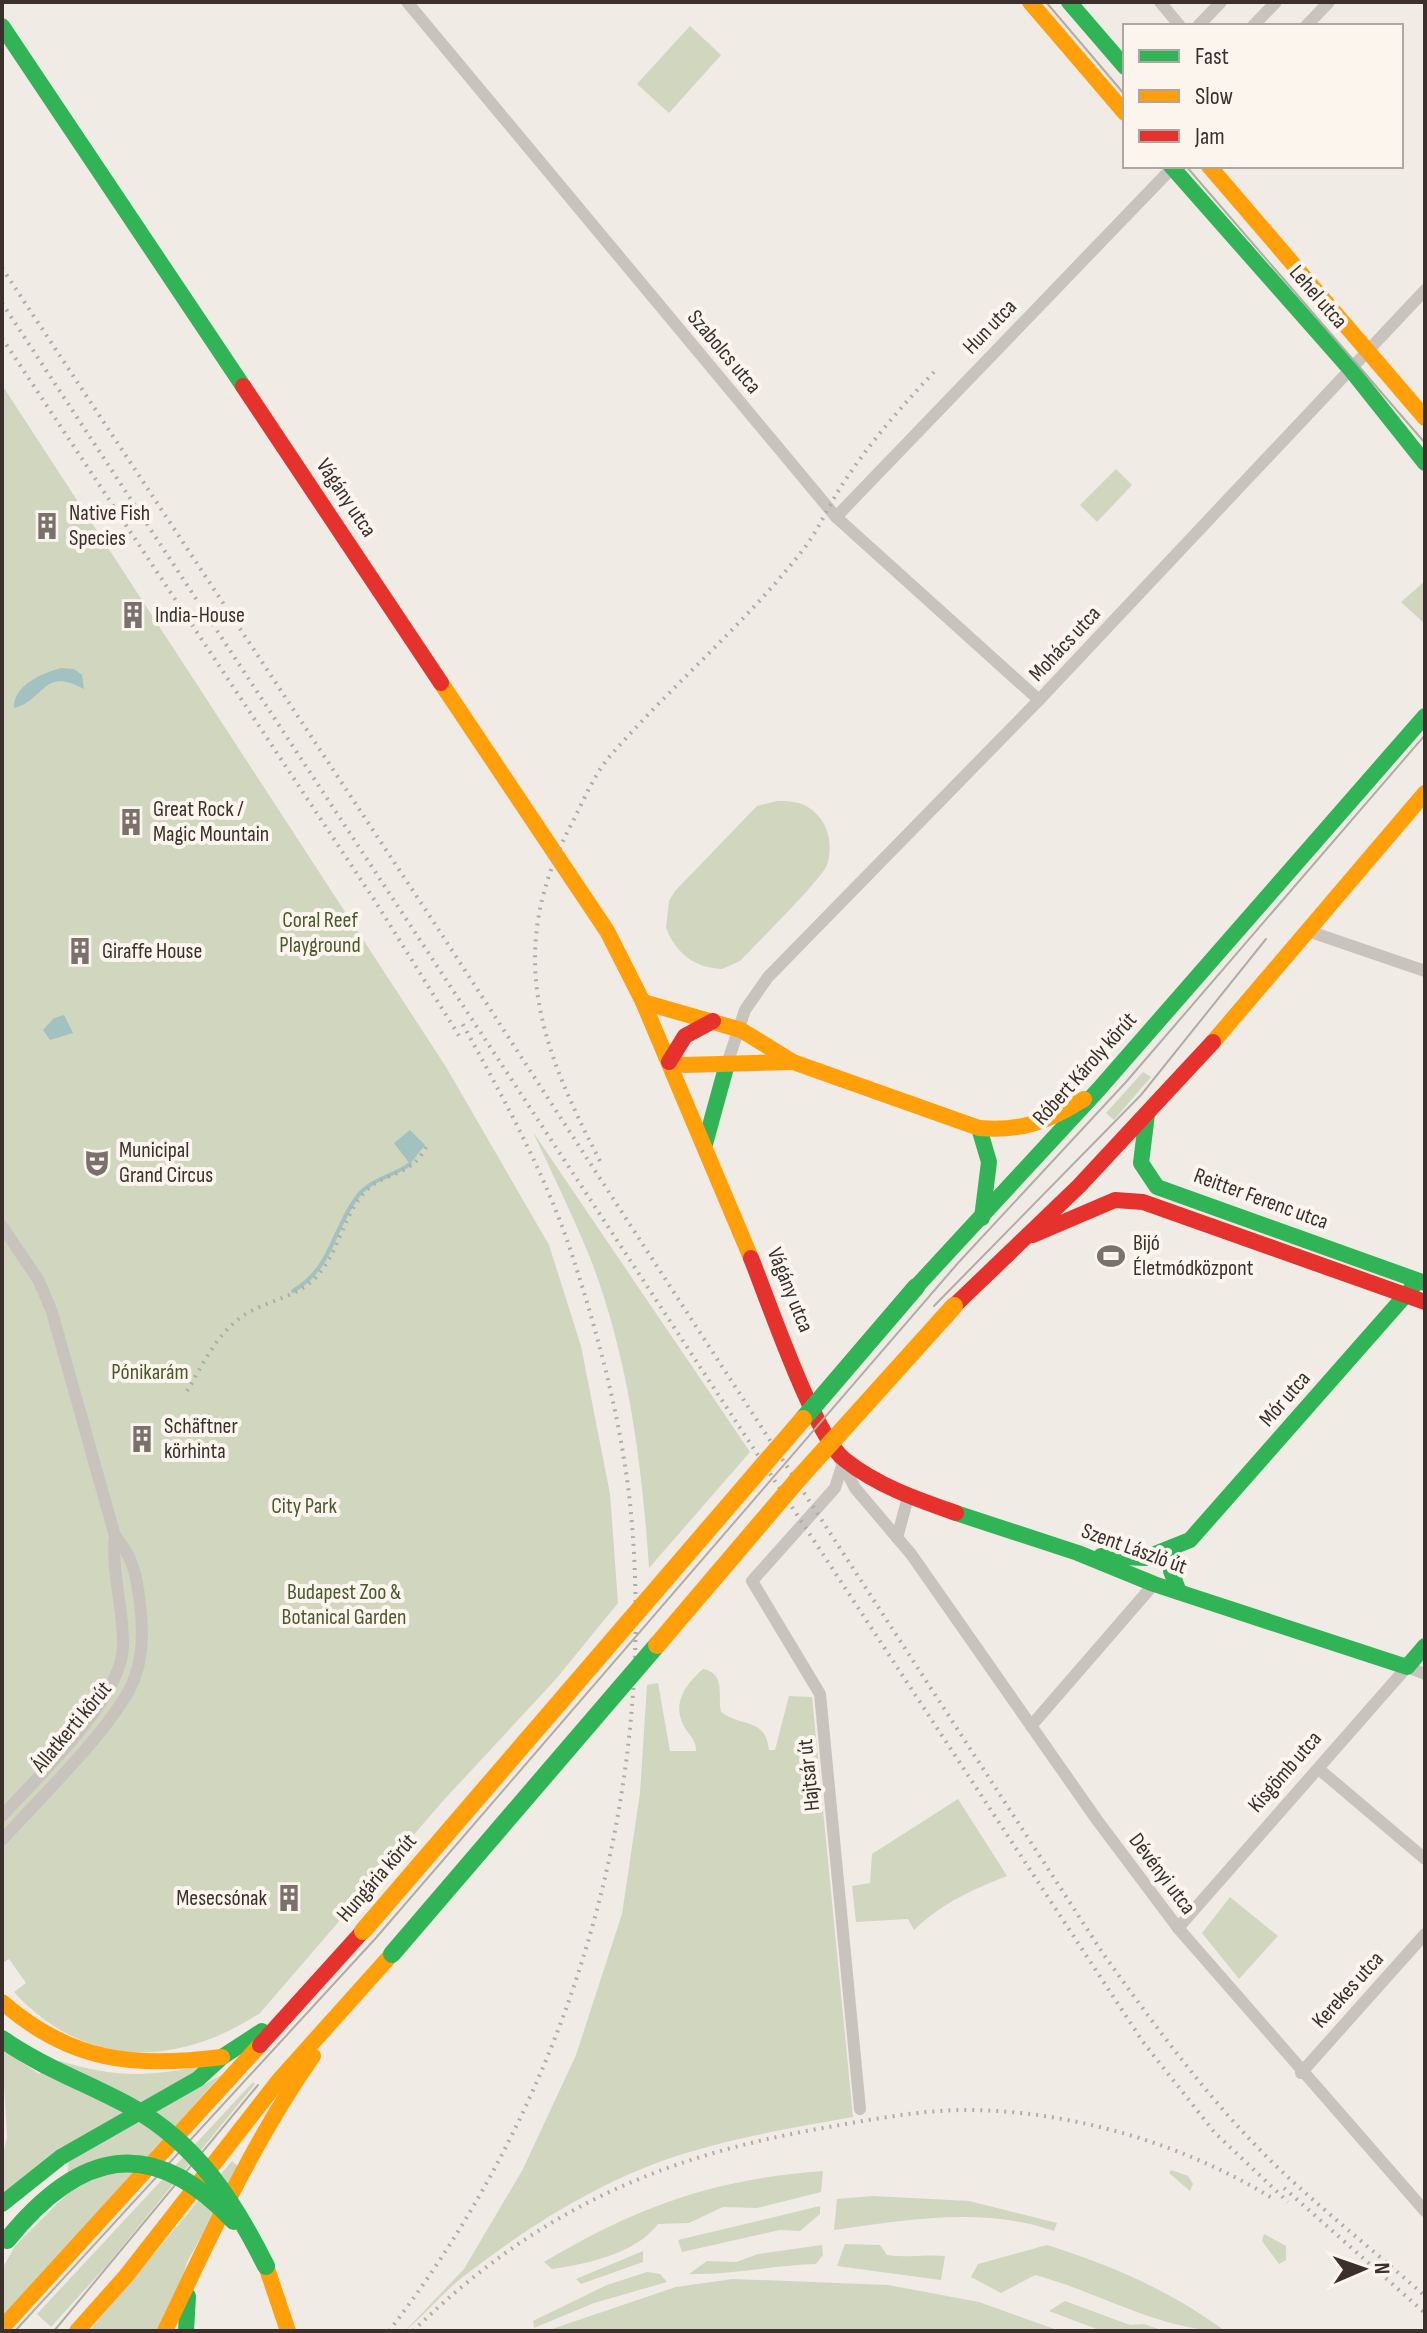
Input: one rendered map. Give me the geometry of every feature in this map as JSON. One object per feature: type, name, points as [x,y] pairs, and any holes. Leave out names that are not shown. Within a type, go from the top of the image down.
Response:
[{"type":"main road","points":[[1030,2],[1123,111]]},
{"type":"main road","points":[[1069,2],[1123,65]]},
{"type":"main road","name":"Vágány utca","points":[[2,26],[607,931],[643,1002],[705,1144],[802,1384],[839,1459]]},
{"type":"main road","name":"Lehel utca","points":[[1174,168],[1351,370],[1425,463]]},
{"type":"main road","name":"Lehel utca","points":[[1211,168],[1425,418]]},
{"type":"main road","name":"Róbert Károly körút","points":[[777,1450],[916,1287],[1099,1089],[1425,716]]},
{"type":"main road","points":[[77,2331],[126,2276],[280,2079],[392,1954],[800,1477],[954,1306],[1033,1235],[1147,1114],[1311,932],[1425,793]]},
{"type":"main road","points":[[643,1002],[739,1028],[774,1044],[793,1062]]},
{"type":"main road","points":[[713,1021],[688,1032],[679,1041],[669,1062],[684,1065],[793,1062],[979,1128],[1004,1131],[1044,1124],[1099,1089]]},
{"type":"main road","points":[[705,1144],[727,1064]]},
{"type":"main road","name":"Reitter Ferenc utca","points":[[1147,1114],[1140,1162],[1144,1176],[1157,1187],[1419,1283]]},
{"type":"main road","points":[[979,1128],[988,1145],[991,1168],[982,1218]]},
{"type":"main road","name":"Reitter Ferenc utca","points":[[1033,1235],[1079,1218],[1107,1202],[1143,1202],[1419,1283]]},
{"type":"main road","name":"Reitter Ferenc utca","points":[[1419,1283],[1425,1302]]},
{"type":"main road","name":"Mór utca","points":[[1078,1553],[1145,1558],[1174,1549],[1190,1540],[1419,1283]]},
{"type":"main road","name":"Hungária körút","points":[[2,2328],[363,1931],[777,1450]]},
{"type":"main road","name":"Szent László út","points":[[839,1459],[908,1497],[1078,1553],[1154,1584],[1407,1667]]},
{"type":"main road","points":[[1174,1549],[1171,1580],[1179,1592]]},
{"type":"main road","name":"Kisgömb utca","points":[[1407,1667],[1425,1646]]},
{"type":"main road","points":[[2,2002],[40,2033],[95,2058],[158,2065],[222,2057]]},
{"type":"main road","points":[[2,2204],[61,2157],[198,2079],[222,2057],[290,2010]]},
{"type":"main road","points":[[165,2331],[236,2185],[287,2093],[311,2060],[322,2032]]},
{"type":"main road","points":[[2,2039],[33,2059],[134,2108],[179,2138],[225,2189],[266,2266],[288,2331]]},
{"type":"main road","points":[[4,2244],[32,2207],[64,2180],[103,2165],[145,2165],[171,2171],[209,2193],[266,2266]]},
{"type":"main road","points":[[186,2331],[189,2281]]},
{"type":"street","name":"Szabolcs utca","points":[[407,2],[836,517],[1039,700]]},
{"type":"street","points":[[1160,2],[1178,24]]},
{"type":"street","points":[[1200,24],[1221,2]]},
{"type":"street","points":[[1255,24],[1276,2]]},
{"type":"street","points":[[1308,24],[1329,2]]},
{"type":"street","name":"Hun utca","points":[[836,517],[1170,168]]},
{"type":"street","name":"Mohács utca","points":[[739,1028],[745,1010],[768,977],[1039,700],[1425,290]]},
{"type":"street","points":[[1311,932],[1425,971]]},
{"type":"street","points":[[727,1064],[739,1028]]},
{"type":"street","name":"Állatkerti körút","points":[[2,1226],[39,1281],[52,1312],[115,1536],[113,1556],[123,1648],[113,1688],[2,1816]]},
{"type":"street","name":"Hajtsár út","points":[[839,1459],[835,1488],[752,1581],[820,1694],[860,2109]]},
{"type":"street","name":"Dévényi utca","points":[[839,1459],[855,1488],[897,1538],[1178,1928],[1301,2073],[1425,2211]]},
{"type":"street","points":[[835,1488],[855,1488]]},
{"type":"street","points":[[897,1538],[908,1497]]},
{"type":"street","name":"Állatkerti körút","points":[[2,1840],[107,1721],[134,1679],[141,1646],[138,1585],[130,1553],[115,1536]]},
{"type":"street","points":[[1031,1726],[1154,1584]]},
{"type":"street","name":"Szent László út","points":[[1407,1667],[1425,1674]]},
{"type":"street","name":"Kisgömb utca","points":[[1178,1928],[1320,1770],[1407,1667]]},
{"type":"street","points":[[1320,1770],[1425,1859]]},
{"type":"street","name":"Kerekes utca","points":[[1301,2073],[1425,1934]]},
{"type":"green space","points":[[690,26],[721,55],[669,113],[637,84]]},
{"type":"green space","name":"City Park","points":[[2,385],[446,1067],[549,1245],[581,1346],[610,1494],[618,1603],[556,1679],[442,1802],[260,2013],[196,2044],[164,2051],[132,2052],[101,2047],[71,2036],[42,2017],[14,1992],[26,1983],[9,1959],[2,1963]]},
{"type":"green space","points":[[1116,469],[1132,485],[1097,522],[1080,505]]},
{"type":"green space","points":[[1425,581],[1425,624],[1401,602]]},
{"type":"green space","points":[[777,801],[801,804],[820,818],[829,840],[827,865],[740,961],[722,969],[694,962],[675,945],[666,928],[669,901],[757,806]]},
{"type":"green space","points":[[1143,1072],[1151,1077],[1114,1120],[1106,1113]]},
{"type":"green space","points":[[533,1132],[750,1452],[649,1568],[637,1449],[614,1331],[589,1255]]},
{"type":"green space","points":[[703,1669],[718,1681],[721,1712],[758,1728],[767,1740],[769,1750],[775,1750],[789,1696],[812,1697],[853,2117],[707,2147],[657,2163],[599,2188],[493,2254],[405,2331],[464,2269],[523,2169],[576,2055],[622,1914],[640,1793],[647,1685],[658,1683],[670,1751],[696,1751],[695,1743],[682,1722],[679,1707],[687,1686]]},
{"type":"green space","points":[[958,1799],[1007,1876],[958,1898],[914,1930],[908,1919],[856,1922],[852,1886],[870,1883],[872,1854]]},
{"type":"green space","points":[[1230,1897],[1278,1936],[1239,1979],[1202,1933]]},
{"type":"green space","points":[[2,2049],[39,2074],[60,2061],[80,2067],[133,2074],[206,2065],[2,2199],[2,2159],[7,2137]]},
{"type":"green space","points":[[221,2075],[2,2318],[2,2269],[15,2246],[65,2196],[69,2161]]},
{"type":"green space","points":[[253,2082],[255,2084],[107,2265],[51,2327],[37,2314]]},
{"type":"green space","points":[[232,2161],[240,2168],[187,2262],[174,2307],[160,2331],[89,2331]]},
{"type":"green space","points":[[1171,2170],[1188,2176],[1193,2184],[1190,2191],[1169,2173]]},
{"type":"green space","points":[[823,2171],[821,2192],[757,2208],[723,2207],[689,2223],[658,2224],[638,2243],[610,2256],[580,2264],[552,2269],[544,2262],[612,2225],[678,2198],[747,2181]]},
{"type":"green space","points":[[873,2196],[969,2201],[1057,2223],[1054,2231],[1000,2219],[945,2217],[834,2230],[837,2199]]},
{"type":"green space","points":[[820,2206],[820,2214],[800,2231],[780,2230],[682,2252],[678,2240]]},
{"type":"green space","points":[[1264,2234],[1286,2246],[1286,2260],[1279,2264],[1262,2241]]},
{"type":"green space","points":[[845,2244],[880,2245],[887,2255],[945,2256],[941,2280],[837,2266]]},
{"type":"green space","points":[[822,2245],[823,2255],[816,2264],[689,2274],[707,2261],[736,2262],[758,2254]]},
{"type":"green space","points":[[1047,2245],[1140,2280],[1225,2331],[1153,2318],[1035,2275],[1001,2293],[971,2277],[978,2264]]},
{"type":"green space","points":[[643,2251],[643,2262],[581,2284],[576,2279]]},
{"type":"green space","points":[[647,2272],[660,2274],[667,2282],[594,2303],[534,2328],[533,2321],[607,2285]]},
{"type":"green space","points":[[733,2279],[888,2285],[979,2302],[1060,2331],[546,2331],[676,2287]]},
{"type":"green space","points":[[1065,2301],[1130,2325],[1144,2324],[1164,2331],[1102,2331],[1049,2311]]},
{"type":"water","points":[[61,668],[74,669],[82,675],[84,689],[60,681],[52,683],[14,708],[18,693],[24,687],[38,677]]},
{"type":"water","points":[[64,1015],[73,1033],[50,1040],[43,1030],[54,1018]]},
{"type":"water","points":[[410,1130],[425,1145],[410,1164],[394,1143]]},
{"type":"waterway","points":[[293,1291],[316,1271],[362,1191],[410,1164]]},
{"type":"tram line","points":[[1046,2],[1123,93]]},
{"type":"tram line","points":[[1188,168],[1425,443]]},
{"type":"tram line","points":[[15,2331],[375,1939],[958,1263],[1126,1082],[1425,735]]},
{"type":"tram line","points":[[934,1306],[1141,1095],[1266,939]]},
{"type":"tram line","points":[[54,2331],[258,2085]]},
{"type":"railway","points":[[2,268],[431,918],[1104,1955],[1169,2044],[1239,2128],[1291,2180],[1425,2296]]},
{"type":"railway","points":[[2,303],[1143,2042],[1215,2133],[1288,2202]]},
{"type":"railway","points":[[2,338],[375,901],[461,1039]]},
{"type":"railway","points":[[600,1161],[560,1076],[546,1035],[538,995],[535,954],[539,912],[551,869],[585,796],[605,762],[780,578],[808,543],[866,451],[934,372]]},
{"type":"railway","points":[[389,2331],[453,2240],[507,2144],[553,2044],[589,1940],[615,1832],[630,1724],[636,1613],[630,1503],[621,1442],[601,1352],[552,1201],[510,1111],[462,1023]]},
{"type":"railway","points":[[187,1391],[227,1329],[246,1314],[300,1290],[316,1277],[364,1193],[380,1181],[405,1170],[426,1147]]},
{"type":"railway","points":[[413,2331],[505,2253],[553,2222],[602,2196],[706,2155],[763,2140],[874,2119],[961,2110],[1001,2111],[1082,2123],[1122,2133],[1201,2161],[1272,2198]]},
{"type":"railway","points":[[1284,2188],[1425,2313]]},
{"type":"traffic: fast","points":[[1069,2],[1123,65]]},
{"type":"traffic: fast","points":[[2,26],[243,386]]},
{"type":"traffic: fast","points":[[1173,168],[1351,370],[1425,463]]},
{"type":"traffic: fast","points":[[916,1287],[1099,1089],[1425,716]]},
{"type":"traffic: fast","points":[[705,1144],[727,1064]]},
{"type":"traffic: fast","points":[[1147,1114],[1141,1163],[1157,1187],[1425,1283]]},
{"type":"traffic: fast","points":[[979,1128],[989,1162],[982,1218]]},
{"type":"traffic: fast","points":[[1101,1556],[1145,1558],[1190,1540],[1418,1281]]},
{"type":"traffic: fast","points":[[803,1419],[916,1287]]},
{"type":"traffic: fast","points":[[956,1513],[1078,1553],[1154,1584],[1407,1667],[1425,1646]]},
{"type":"traffic: fast","points":[[1174,1549],[1171,1571],[1179,1592]]},
{"type":"traffic: fast","points":[[392,1954],[657,1645]]},
{"type":"traffic: fast","points":[[2,2204],[61,2157],[198,2079],[222,2057],[262,2031]]},
{"type":"traffic: fast","points":[[2,2039],[34,2059],[133,2108],[176,2139],[212,2176],[227,2197],[266,2266]]},
{"type":"traffic: fast","points":[[7,2240],[34,2210],[61,2187],[89,2172],[116,2164],[145,2165],[174,2174],[203,2193],[234,2221]]},
{"type":"traffic: fast","points":[[186,2331],[188,2296]]},
{"type":"traffic: slow","points":[[1030,2],[1123,111]]},
{"type":"traffic: slow","points":[[1211,168],[1425,418]]},
{"type":"traffic: slow","points":[[441,683],[607,931],[643,1002],[751,1258]]},
{"type":"traffic: slow","points":[[1213,1042],[1425,793]]},
{"type":"traffic: slow","points":[[643,1002],[741,1030],[793,1062],[979,1128],[1008,1128],[1034,1123],[1084,1099]]},
{"type":"traffic: slow","points":[[669,1062],[684,1065],[793,1062]]},
{"type":"traffic: slow","points":[[657,1645],[800,1477],[954,1306]]},
{"type":"traffic: slow","points":[[363,1931],[803,1419]]},
{"type":"traffic: slow","points":[[77,2331],[126,2276],[280,2079],[392,1954]]},
{"type":"traffic: slow","points":[[2,2002],[53,2037],[105,2056],[160,2061],[222,2057]]},
{"type":"traffic: slow","points":[[2,2328],[260,2045]]},
{"type":"traffic: slow","points":[[165,2331],[252,2156],[313,2056]]},
{"type":"traffic: slow","points":[[266,2266],[288,2331]]},
{"type":"traffic: jam","points":[[243,386],[441,683]]},
{"type":"traffic: jam","points":[[669,1062],[685,1036],[713,1021]]},
{"type":"traffic: jam","points":[[954,1306],[1079,1186],[1213,1042]]},
{"type":"traffic: jam","points":[[1033,1235],[1115,1200],[1143,1202],[1425,1302]]},
{"type":"traffic: jam","points":[[751,1258],[806,1397],[833,1446],[845,1460],[884,1485],[956,1513]]},
{"type":"traffic: jam","points":[[260,2045],[363,1931]]},
{"type":"place","name":"Native Fish Species","points":[[47,526]]},
{"type":"place","name":"India-House","points":[[133,615]]},
{"type":"place","name":"Great Rock / Magic Mountain","points":[[131,822]]},
{"type":"place","name":"Giraffe House","points":[[80,951]]},
{"type":"place","name":"Municipal Grand Circus","points":[[97,1163]]},
{"type":"place","name":"Bijó Életmódközpont","points":[[1111,1256]]},
{"type":"place","name":"Schäftner körhinta","points":[[142,1439]]},
{"type":"place","name":"Mesecsónak","points":[[289,1898]]},
{"type":"park label","name":"Coral Reef Playground","points":[[320,932]]},
{"type":"park label","name":"Pónikarám","points":[[150,1372]]},
{"type":"park label","name":"Budapest Zoo & Botanical Garden","points":[[344,1604]]}]
